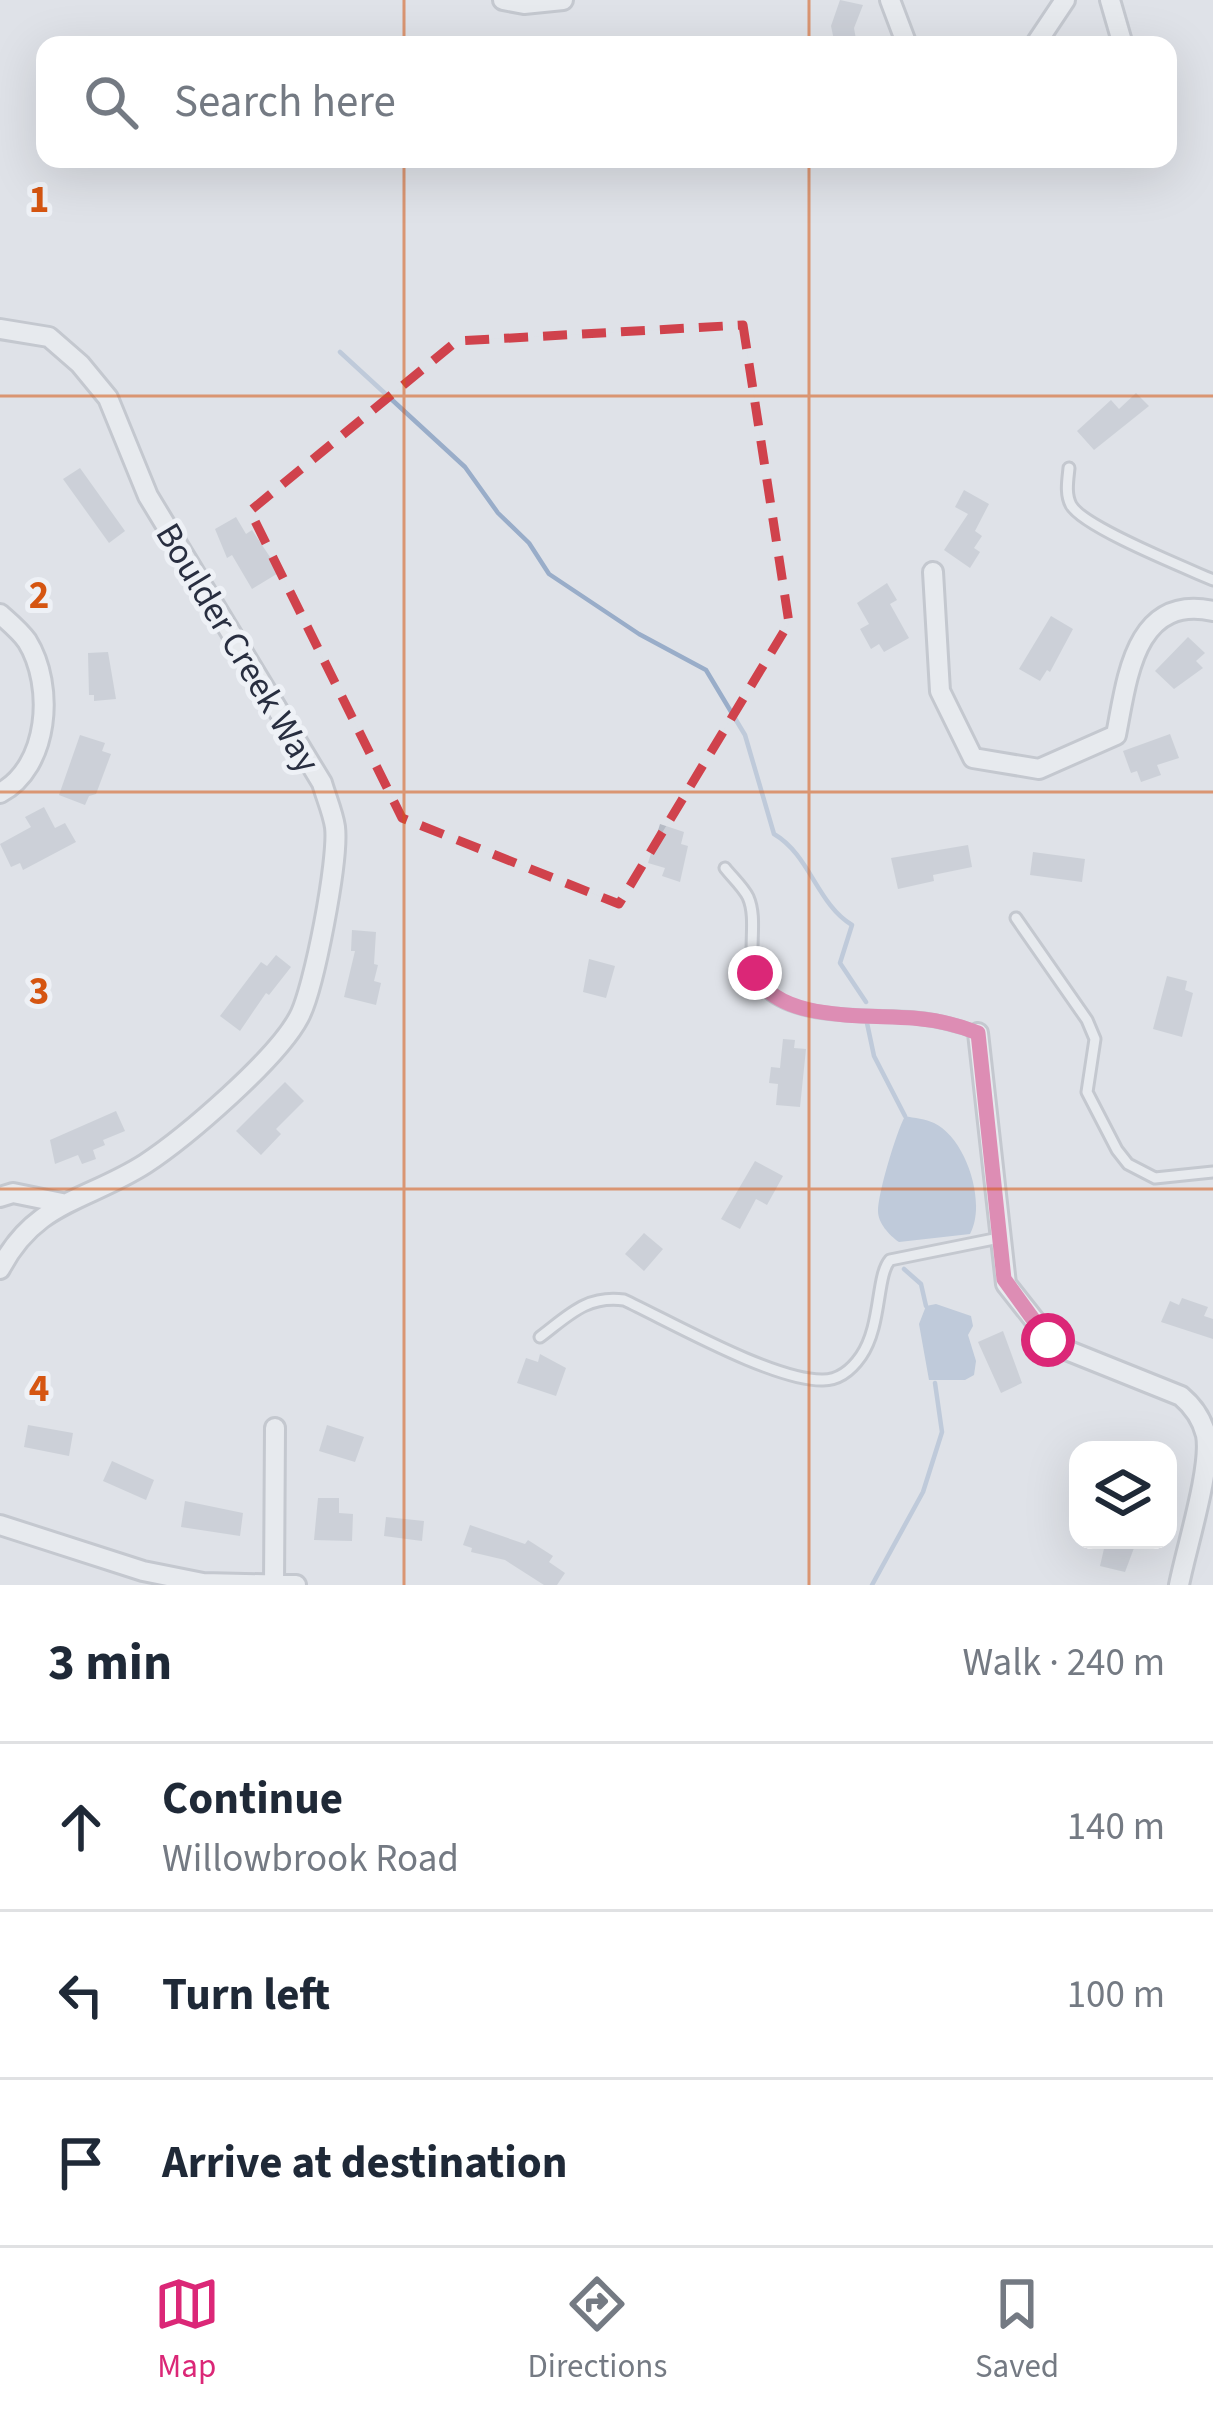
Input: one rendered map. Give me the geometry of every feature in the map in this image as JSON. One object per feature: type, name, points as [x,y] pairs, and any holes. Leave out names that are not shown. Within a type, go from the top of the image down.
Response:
[{"type":"street","points":[[503,0],[543,4],[563,0]]},
{"type":"street","points":[[890,0],[904,36]]},
{"type":"street","points":[[1041,36],[1065,0]]},
{"type":"street","points":[[1110,0],[1121,36]]},
{"type":"street","name":"Boulder Creek Way","points":[[0,329],[49,337],[108,398],[148,496],[322,783],[335,830],[309,992],[297,1020],[256,1068],[148,1162],[62,1203],[15,1239],[0,1269]]},
{"type":"street","points":[[934,572],[940,691],[973,758],[1039,769],[1117,735],[1131,660],[1163,615],[1213,611]]},
{"type":"street","points":[[0,614],[26,639],[36,661],[41,707],[32,766],[0,793]]},
{"type":"street","points":[[978,1033],[1006,1284],[1048,1340],[1084,1361],[1172,1392],[1197,1412],[1207,1440],[1206,1456],[1179,1585]]},
{"type":"street","points":[[0,1197],[13,1193],[62,1203]]},
{"type":"street","points":[[274,1428],[274,1585]]},
{"type":"street","points":[[0,1525],[142,1571],[203,1582],[296,1585]]},
{"type":"lane","points":[[1069,467],[1068,494],[1074,510],[1213,580]]},
{"type":"lane","points":[[725,868],[748,897],[755,973],[774,996],[810,1011],[932,1020],[978,1033]]},
{"type":"lane","points":[[1016,918],[1087,1020],[1095,1040],[1087,1092],[1117,1150],[1128,1164],[1155,1178],[1213,1172]]},
{"type":"lane","points":[[540,1337],[602,1298],[624,1300],[752,1360],[796,1376],[824,1380],[844,1375],[861,1355],[877,1325],[883,1268],[890,1260],[999,1238]]},
{"type":"highlighted area","points":[[743,325],[789,623],[619,904],[402,818],[250,511],[457,341]]},
{"type":"water","points":[[905,1116],[931,1122],[956,1142],[975,1189],[970,1234],[899,1242],[882,1224],[878,1211],[881,1191]]},
{"type":"water","points":[[936,1304],[971,1316],[968,1335],[976,1361],[974,1375],[965,1380],[929,1380],[919,1324],[926,1306]]},
{"type":"building","points":[[840,0],[863,5],[855,36],[833,36],[831,26]]},
{"type":"building","points":[[1136,393],[1149,406],[1094,450],[1077,431],[1111,400],[1119,409]]},
{"type":"building","points":[[80,468],[125,531],[109,543],[63,479]]},
{"type":"building","points":[[964,490],[989,504],[975,531],[982,536],[974,548],[980,552],[970,568],[944,550],[968,514],[955,507]]},
{"type":"building","points":[[236,517],[246,534],[252,530],[280,572],[252,589],[232,555],[227,558],[215,529]]},
{"type":"building","points":[[887,583],[897,600],[890,604],[909,638],[884,652],[879,644],[871,649],[860,629],[869,624],[857,603]]},
{"type":"building","points":[[1051,616],[1073,629],[1050,672],[1040,681],[1019,669]]},
{"type":"building","points":[[1188,637],[1205,653],[1196,661],[1203,668],[1174,689],[1155,671]]},
{"type":"building","points":[[108,652],[116,699],[94,701],[94,695],[89,695],[88,653]]},
{"type":"building","points":[[1170,734],[1179,758],[1157,765],[1161,775],[1141,782],[1137,771],[1131,773],[1123,751]]},
{"type":"building","points":[[80,735],[105,743],[102,751],[111,754],[96,794],[85,805],[59,795]]},
{"type":"building","points":[[44,807],[55,828],[65,823],[76,842],[23,870],[20,863],[11,867],[0,844],[31,827],[25,817]]},
{"type":"building","points":[[660,824],[684,832],[681,844],[688,846],[680,882],[662,876],[665,868],[648,863]]},
{"type":"building","points":[[968,845],[972,867],[898,889],[891,858]]},
{"type":"building","points":[[1033,852],[1085,859],[1082,882],[1030,875]]},
{"type":"building","points":[[352,930],[376,932],[374,981],[381,983],[376,1005],[344,997],[355,951],[351,951]]},
{"type":"building","points":[[276,955],[291,967],[240,1031],[220,1016],[261,962],[267,966]]},
{"type":"building","points":[[589,959],[615,966],[606,998],[583,992]]},
{"type":"building","points":[[1167,976],[1187,981],[1185,990],[1193,993],[1182,1037],[1153,1029]]},
{"type":"building","points":[[783,1039],[795,1040],[794,1048],[806,1049],[800,1107],[776,1105],[778,1084],[769,1083],[771,1067],[780,1068]]},
{"type":"building","points":[[285,1082],[304,1101],[276,1129],[281,1134],[261,1155],[236,1131]]},
{"type":"building","points":[[116,1111],[125,1131],[103,1140],[105,1145],[93,1150],[96,1159],[82,1164],[78,1155],[55,1164],[50,1140]]},
{"type":"building","points":[[755,1161],[783,1176],[767,1205],[756,1199],[740,1229],[721,1219]]},
{"type":"building","points":[[644,1233],[663,1249],[644,1271],[625,1254]]},
{"type":"building","points":[[1182,1298],[1208,1307],[1204,1316],[1213,1319],[1213,1339],[1161,1322],[1170,1301],[1179,1305]]},
{"type":"building","points":[[1003,1331],[1022,1383],[1001,1393],[978,1342]]},
{"type":"building","points":[[540,1354],[566,1368],[556,1396],[517,1383],[526,1358],[538,1362]]},
{"type":"building","points":[[28,1425],[73,1433],[69,1456],[24,1447]]},
{"type":"building","points":[[327,1425],[364,1437],[355,1462],[319,1451]]},
{"type":"building","points":[[112,1461],[154,1480],[146,1500],[103,1481]]},
{"type":"building","points":[[318,1498],[339,1498],[339,1513],[353,1514],[352,1541],[314,1540]]},
{"type":"building","points":[[185,1501],[243,1513],[240,1536],[181,1527]]},
{"type":"building","points":[[386,1517],[424,1521],[422,1541],[384,1536]]},
{"type":"building","points":[[470,1525],[525,1544],[528,1540],[553,1556],[549,1562],[565,1573],[557,1585],[544,1585],[505,1560],[471,1552],[472,1548],[463,1545]]},
{"type":"building","points":[[1104,1549],[1134,1549],[1125,1572],[1100,1566]]},
{"type":"waterway","points":[[340,352],[465,467],[549,574],[639,634],[706,670],[745,735],[774,834],[796,854],[830,905],[852,925],[840,963],[866,1002]]},
{"type":"waterway","points":[[867,1023],[874,1056],[905,1116]]},
{"type":"waterway","points":[[904,1269],[921,1284],[926,1306]]},
{"type":"waterway","points":[[872,1585],[923,1492],[942,1432],[935,1383]]},
{"type":"route","points":[[755,973],[774,996],[810,1011],[952,1023],[978,1033],[1004,1279],[1048,1340]]}]
